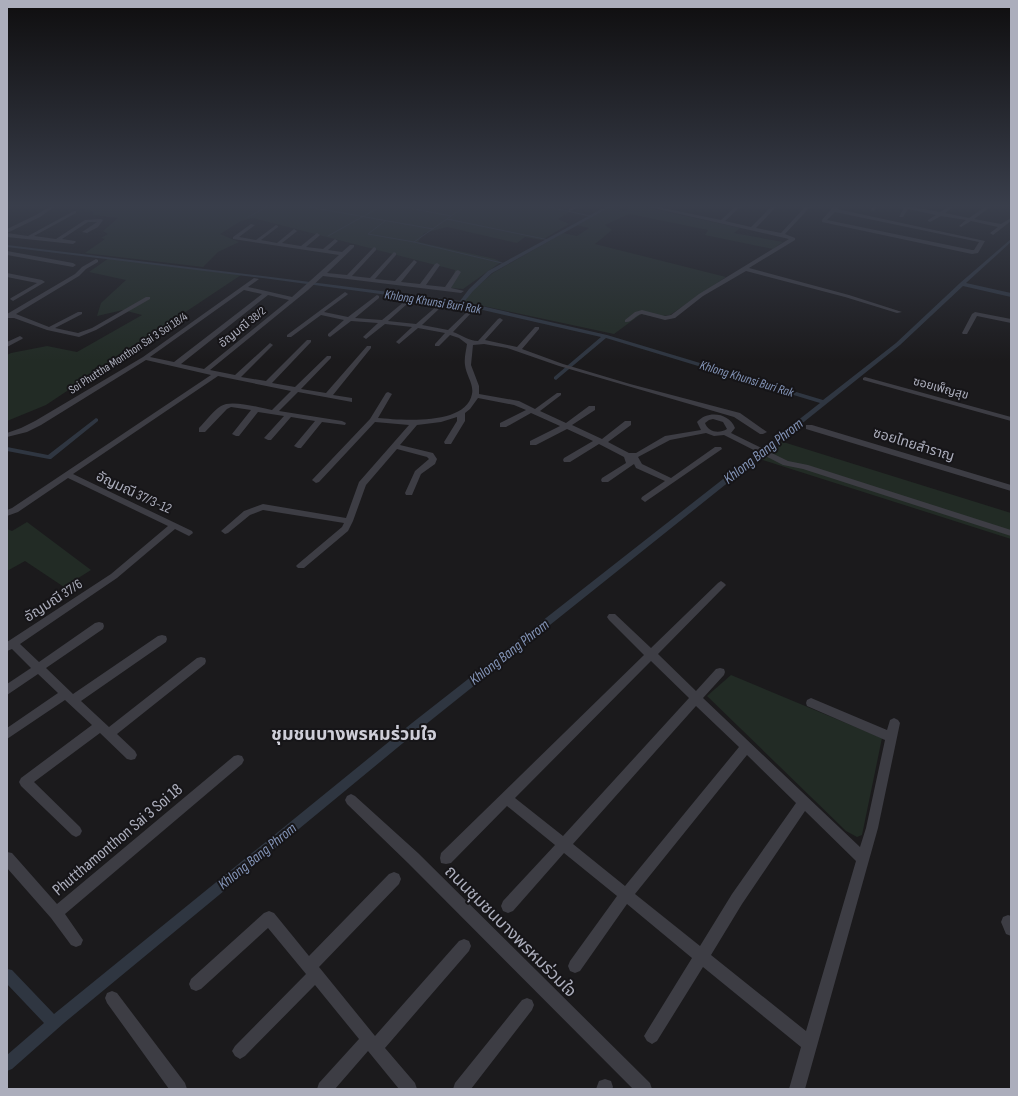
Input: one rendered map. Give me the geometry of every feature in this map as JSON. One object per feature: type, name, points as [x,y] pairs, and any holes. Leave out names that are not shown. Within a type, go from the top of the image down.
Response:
[{"type":"street","points":[[32,258],[73,265]]},
{"type":"street","name":"อัญมณี 38/2","points":[[204,372],[293,300],[339,258]]},
{"type":"street","points":[[348,277],[366,258]]},
{"type":"street","points":[[371,280],[390,258]]},
{"type":"street","points":[[627,321],[637,313],[642,312],[665,318],[673,317],[701,294],[762,258]]},
{"type":"street","points":[[8,316],[77,275],[84,268],[96,261]]},
{"type":"street","points":[[397,283],[414,262]]},
{"type":"street","points":[[422,286],[437,265]]},
{"type":"street","points":[[745,269],[847,296],[899,312]]},
{"type":"street","points":[[448,289],[458,272]]},
{"type":"street","points":[[7,275],[42,282],[10,298]]},
{"type":"street","points":[[321,275],[461,291]]},
{"type":"street","name":"Soi Phuttha Monthon Sai 3 Soi 18/4","points":[[7,435],[24,430],[38,423],[145,358],[256,279]]},
{"type":"street","points":[[243,288],[293,300]]},
{"type":"street","points":[[175,365],[267,294]]},
{"type":"street","points":[[289,336],[345,294]]},
{"type":"street","points":[[330,335],[377,297]]},
{"type":"street","points":[[10,298],[31,302]]},
{"type":"street","points":[[8,316],[15,316],[72,335],[83,334],[148,298]]},
{"type":"street","points":[[366,336],[405,303]]},
{"type":"street","points":[[399,342],[438,307]]},
{"type":"street","points":[[437,345],[470,311]]},
{"type":"street","points":[[49,328],[80,313]]},
{"type":"street","points":[[319,313],[350,319],[416,326],[466,338],[470,343],[468,365],[476,385],[476,396],[471,406],[461,413],[415,423],[373,420]]},
{"type":"street","points":[[965,332],[975,314],[1011,321]]},
{"type":"street","points":[[480,342],[500,320]]},
{"type":"street","points":[[518,349],[537,328]]},
{"type":"street","points":[[7,345],[20,338]]},
{"type":"street","points":[[267,384],[309,341]]},
{"type":"street","points":[[470,343],[493,342],[518,349],[628,385],[737,416],[763,432]]},
{"type":"street","points":[[236,378],[270,345]]},
{"type":"street","points":[[328,396],[369,347]]},
{"type":"street","points":[[275,411],[329,357]]},
{"type":"street","points":[[145,358],[204,372],[349,400]]},
{"type":"street","points":[[7,513],[15,510],[68,475],[217,374]]},
{"type":"street","name":"ซอยเพ็ญสุข","points":[[865,379],[1011,419]]},
{"type":"street","points":[[316,480],[373,420],[388,394]]},
{"type":"street","points":[[503,424],[533,411],[559,394]]},
{"type":"street","points":[[476,396],[516,403],[631,456],[639,466],[671,482]]},
{"type":"street","points":[[202,430],[227,405],[257,408],[342,423]]},
{"type":"street","points":[[236,434],[257,408]]},
{"type":"street","points":[[533,443],[566,426],[592,408]]},
{"type":"street","points":[[448,442],[462,421],[461,413]]},
{"type":"street","points":[[268,438],[290,414]]},
{"type":"street","points":[[710,417],[724,419],[728,422],[728,430],[718,434],[707,431],[702,427],[701,422],[710,417]]},
{"type":"street","points":[[298,446],[321,419]]},
{"type":"street","points":[[301,566],[344,529],[349,521],[362,484],[415,423]]},
{"type":"street","points":[[567,460],[600,442],[628,423]]},
{"type":"street","name":"ซอยไทยสำราญ","points":[[809,427],[1011,488]]},
{"type":"street","points":[[728,430],[788,461],[1011,533]]},
{"type":"street","points":[[631,456],[638,455],[668,438],[707,431]]},
{"type":"street","points":[[394,446],[430,455],[432,459],[432,462],[418,473],[409,493]]},
{"type":"street","points":[[645,499],[718,449]]},
{"type":"street","points":[[605,480],[628,465],[630,463],[631,456]]},
{"type":"street","name":"อัญมณี 37/3-12","points":[[68,475],[189,533]]},
{"type":"street","points":[[225,531],[254,508],[263,507],[349,521]]},
{"type":"street","name":"อัญมณี 37/6","points":[[10,645],[129,566],[170,530],[172,525]]},
{"type":"street","points":[[446,858],[721,585]]},
{"type":"street","points":[[612,617],[863,859]]},
{"type":"street","points":[[7,690],[99,626]]},
{"type":"street","points":[[7,734],[70,697],[162,639]]},
{"type":"street","points":[[10,645],[39,668],[131,755]]},
{"type":"street","points":[[108,734],[201,661]]},
{"type":"street","points":[[508,906],[720,672]]},
{"type":"street","points":[[811,703],[891,737]]},
{"type":"street","points":[[797,1089],[872,828],[894,723]]},
{"type":"street","points":[[76,831],[25,782],[100,726]]},
{"type":"street","points":[[575,966],[625,896],[746,746]]},
{"type":"street","name":"Phutthamonthon Sai 3 Soi 18","points":[[7,858],[56,913],[238,760]]},
{"type":"street","points":[[506,798],[625,896],[810,1044]]},
{"type":"street","name":"ถนนชุมชนบางพรหมร่วมใจ","points":[[351,800],[413,858],[644,1089]]},
{"type":"street","points":[[652,1036],[737,898],[804,802]]},
{"type":"street","points":[[240,1051],[394,879]]},
{"type":"street","points":[[56,913],[76,940]]},
{"type":"street","points":[[196,984],[269,918],[408,1089]]},
{"type":"street","points":[[325,1089],[372,1044],[464,946]]},
{"type":"street","points":[[112,998],[179,1089]]},
{"type":"street","points":[[461,1089],[527,1005]]},
{"type":"shaded area","points":[[110,258],[241,275],[46,405],[7,421],[7,355],[47,346],[77,352],[142,315],[123,310],[97,316],[101,303],[126,280],[89,272]]},
{"type":"shaded area","points":[[128,258],[212,258],[203,267]]},
{"type":"shaded area","points":[[409,258],[491,258],[501,262],[463,289],[451,288],[455,270]]},
{"type":"shaded area","points":[[519,258],[651,258],[726,277],[670,315],[655,317],[641,314],[614,334],[460,301],[493,273]]},
{"type":"shaded area","points":[[780,441],[1011,513],[1011,539],[760,459]]},
{"type":"shaded area","points":[[27,522],[91,570],[64,587],[25,561],[7,571],[7,529],[12,531]]},
{"type":"shaded area","points":[[731,675],[882,738],[862,835],[857,837],[846,831],[707,696]]},
{"type":"waterway","name":"Khlong Khunsi Buri Rak","points":[[107,258],[461,303]]},
{"type":"waterway","points":[[482,258],[506,264]]},
{"type":"waterway","points":[[461,303],[471,290],[490,272],[515,258]]},
{"type":"waterway","name":"Khlong Bang Phrom","points":[[962,284],[991,258]]},
{"type":"waterway","name":"Khlong Bang Phrom","points":[[7,1064],[59,1018],[416,726],[898,344],[962,284]]},
{"type":"waterway","points":[[962,284],[1011,295]]},
{"type":"waterway","name":"Khlong Khunsi Buri Rak","points":[[461,303],[605,336]]},
{"type":"waterway","points":[[556,378],[605,336]]},
{"type":"waterway","name":"Khlong Khunsi Buri Rak","points":[[605,336],[824,402]]},
{"type":"waterway","points":[[7,449],[49,457],[96,420]]},
{"type":"waterway","points":[[7,975],[53,1023]]},
{"type":"district","name":"ชุมชนบางพรหมร่วมใจ","points":[[354,734]]}]
